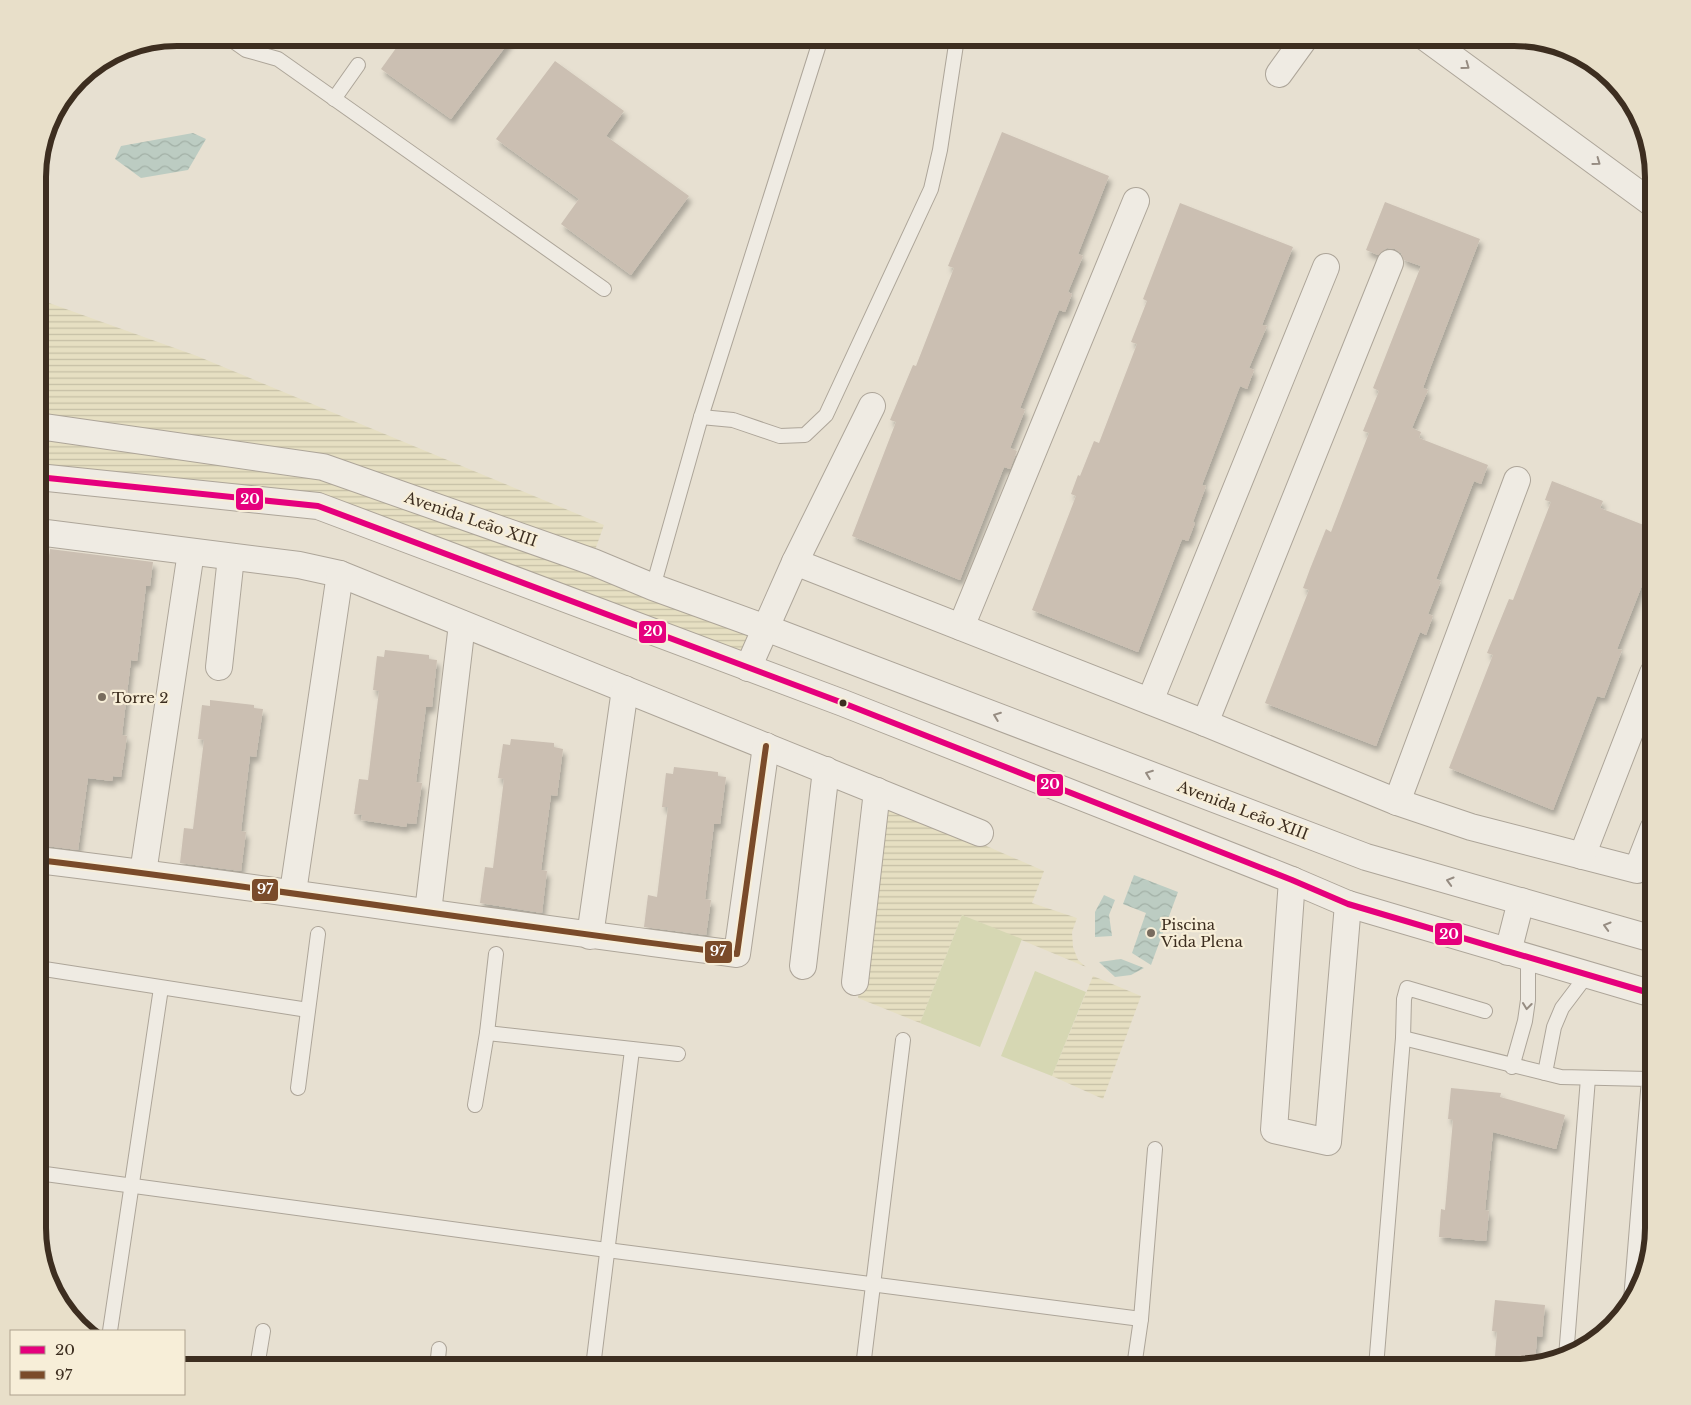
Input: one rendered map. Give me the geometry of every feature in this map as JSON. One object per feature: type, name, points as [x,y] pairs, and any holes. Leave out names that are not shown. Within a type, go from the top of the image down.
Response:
[{"type":"street","points":[[1279,74],[1299,46]]},
{"type":"street","points":[[1437,46],[1645,197]]},
{"type":"street","points":[[961,627],[1136,201]]},
{"type":"street","points":[[1206,723],[1390,263]]},
{"type":"street","points":[[1150,701],[1326,267]]},
{"type":"street","points":[[748,668],[794,562],[872,406]]},
{"type":"street","name":"Avenida Leão XIII","points":[[47,427],[323,467],[593,562],[653,587],[766,628],[1366,857],[1645,936]]},
{"type":"street","points":[[47,478],[318,506],[862,710],[1292,880],[1348,904],[1645,991]]},
{"type":"street","points":[[1397,802],[1517,480]]},
{"type":"street","points":[[47,533],[299,565],[340,574],[980,833]]},
{"type":"street","points":[[144,872],[192,552]]},
{"type":"street","points":[[219,667],[231,557]]},
{"type":"street","points":[[794,562],[1206,723],[1397,802],[1471,826],[1637,870],[1645,851]]},
{"type":"street","points":[[293,892],[340,574]]},
{"type":"street","points":[[428,912],[462,624]]},
{"type":"street","points":[[590,936],[625,689]]},
{"type":"street","points":[[1582,856],[1645,695]]},
{"type":"street","points":[[47,861],[293,892],[590,936],[737,954],[766,746]]},
{"type":"street","points":[[803,966],[826,770]]},
{"type":"street","points":[[855,982],[877,791]]},
{"type":"street","points":[[1292,880],[1274,1130],[1328,1142],[1348,904]]},
{"type":"street","points":[[1518,955],[1521,901]]},
{"type":"lane","points":[[240,46],[246,50],[278,59],[604,289]]},
{"type":"lane","points":[[653,587],[701,417],[818,46]]},
{"type":"lane","points":[[701,417],[733,420],[780,436],[805,435],[826,415],[931,189],[940,150],[956,46]]},
{"type":"lane","points":[[334,99],[358,65]]},
{"type":"lane","points":[[298,1088],[318,934]]},
{"type":"lane","points":[[475,1106],[488,1033],[496,954]]},
{"type":"lane","points":[[1512,1066],[1526,1014],[1518,955]]},
{"type":"lane","points":[[47,969],[308,1010]]},
{"type":"lane","points":[[1545,1073],[1554,1027],[1562,1008],[1587,975]]},
{"type":"lane","points":[[110,1330],[161,988]]},
{"type":"lane","points":[[1377,1359],[1406,988],[1485,1011]]},
{"type":"lane","points":[[488,1033],[678,1054]]},
{"type":"lane","points":[[1403,1038],[1562,1078],[1645,1079]]},
{"type":"lane","points":[[863,1359],[875,1283],[903,1040]]},
{"type":"lane","points":[[593,1359],[632,1050]]},
{"type":"lane","points":[[1567,1347],[1588,1078]]},
{"type":"lane","points":[[1632,1283],[1645,1128]]},
{"type":"lane","points":[[1135,1359],[1141,1319],[1155,1149]]},
{"type":"lane","points":[[47,1174],[608,1250],[875,1283],[1141,1319]]},
{"type":"lane","points":[[258,1359],[262,1331]]},
{"type":"lane","points":[[438,1359],[439,1349]]},
{"type":"shaded area","points":[[47,302],[197,356],[604,525],[595,550],[767,618],[748,665],[323,498],[47,469]]},
{"type":"shaded area","points":[[881,800],[1044,871],[1032,903],[1077,918],[1072,932],[1073,947],[1078,960],[1086,967],[962,915],[920,1023],[858,998]]},
{"type":"shaded area","points":[[1093,976],[1141,996],[1103,1099],[1052,1076]]},
{"type":"green space","points":[[962,915],[1022,939],[980,1047],[920,1023]]},
{"type":"green space","points":[[1035,971],[1086,992],[1052,1076],[1001,1056]]},
{"type":"water","points":[[193,133],[206,139],[188,170],[141,178],[115,159],[121,146]]},
{"type":"water","name":"Piscina Vida Plena","points":[[1134,875],[1178,892],[1151,965],[1132,953],[1146,913],[1123,904]]},
{"type":"water","points":[[1104,895],[1115,900],[1109,915],[1112,936],[1095,937],[1095,912]]},
{"type":"water","name":"Piscina Vida Plena","points":[[1121,959],[1144,968],[1131,975],[1115,977],[1099,962]]},
{"type":"building","points":[[398,46],[506,46],[451,119],[381,69]]},
{"type":"building","points":[[555,61],[624,111],[606,136],[689,196],[631,275],[561,224],[579,199],[496,139]]},
{"type":"building","points":[[1002,132],[1109,176],[1078,254],[1083,256],[1068,292],[1072,294],[1065,312],[1059,310],[1020,408],[1025,410],[1010,448],[1017,451],[1010,469],[1004,467],[960,580],[852,536],[896,422],[890,420],[913,365],[916,366],[937,312],[954,268],[948,266]]},
{"type":"building","points":[[1385,202],[1480,239],[1423,388],[1428,390],[1412,428],[1421,432],[1419,438],[1488,465],[1481,484],[1474,481],[1436,579],[1441,581],[1428,614],[1433,616],[1426,635],[1420,632],[1376,746],[1265,703],[1309,590],[1303,588],[1310,569],[1326,529],[1331,532],[1369,433],[1363,431],[1379,391],[1373,388],[1421,266],[1404,260],[1401,253],[1395,249],[1387,248],[1378,255],[1366,250]]},
{"type":"building","points":[[1180,203],[1293,247],[1262,325],[1267,326],[1249,368],[1254,370],[1247,389],[1240,386],[1202,485],[1206,486],[1193,522],[1195,523],[1188,541],[1182,539],[1138,652],[1032,610],[1076,496],[1071,494],[1078,475],[1080,476],[1094,441],[1099,443],[1137,344],[1131,342],[1147,301],[1143,299]]},
{"type":"building","points":[[1552,481],[1603,501],[1600,508],[1645,526],[1645,578],[1617,649],[1622,650],[1604,698],[1597,696],[1553,810],[1449,768],[1493,655],[1487,653],[1509,599],[1513,600],[1551,502],[1545,500]]},
{"type":"building","points":[[50,549],[153,562],[150,586],[146,586],[137,661],[131,660],[122,735],[127,736],[121,777],[113,776],[112,781],[88,778],[78,850],[47,846],[47,570]]},
{"type":"building","points":[[385,650],[429,655],[429,659],[437,660],[432,707],[426,707],[416,782],[422,783],[416,824],[407,823],[406,827],[361,820],[362,815],[354,814],[359,779],[368,780],[379,691],[373,690],[377,656],[384,657]]},
{"type":"building","points":[[210,700],[254,705],[254,708],[263,709],[256,757],[250,756],[241,831],[246,832],[241,871],[180,863],[184,828],[193,829],[204,740],[198,739],[202,705],[210,706]]},
{"type":"building","points":[[511,739],[554,743],[554,747],[563,749],[557,796],[551,795],[541,870],[547,871],[542,913],[480,903],[485,867],[493,868],[504,779],[498,778],[503,744],[510,745]]},
{"type":"building","points":[[674,767],[718,772],[718,776],[726,777],[720,824],[714,824],[705,899],[711,900],[706,935],[644,927],[648,895],[657,897],[668,807],[662,807],[666,773],[673,774]]},
{"type":"building","points":[[1451,1088],[1501,1093],[1500,1097],[1565,1115],[1556,1149],[1493,1132],[1485,1210],[1489,1211],[1486,1241],[1439,1237],[1441,1209],[1445,1210],[1453,1120],[1448,1119]]},
{"type":"building","points":[[1495,1300],[1545,1305],[1542,1337],[1537,1336],[1535,1357],[1495,1359],[1497,1332],[1492,1331]]},
{"type":"transit line","name":"20","points":[[47,478],[318,506],[843,703],[1292,880],[1348,904],[1645,992]]},
{"type":"transit line","name":"97","points":[[47,861],[737,954],[766,746]]},
{"type":"place","name":"Torre 2","points":[[102,697]]},
{"type":"place","name":"Piscina Vida Plena","points":[[1151,933]]}]
